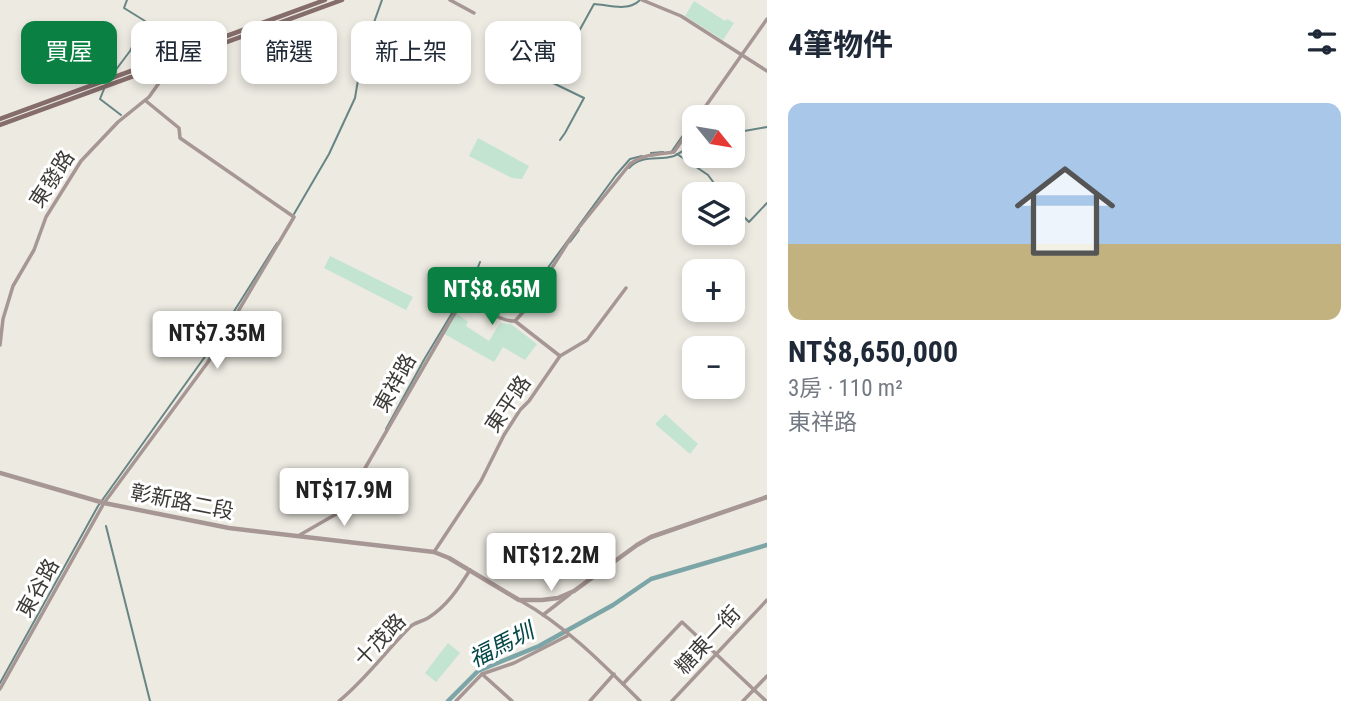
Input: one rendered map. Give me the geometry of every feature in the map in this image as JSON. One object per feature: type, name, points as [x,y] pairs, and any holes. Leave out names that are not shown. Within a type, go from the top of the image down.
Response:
[{"type":"main road","points":[[282,19],[325,0]]},
{"type":"main road","points":[[227,39],[342,0]]},
{"type":"main road","points":[[0,119],[131,73]]},
{"type":"main road","points":[[0,125],[131,74]]},
{"type":"street","points":[[450,0],[474,13]]},
{"type":"street","points":[[642,0],[681,16],[767,71]]},
{"type":"street","points":[[706,105],[767,19]]},
{"type":"street","name":"東發路","points":[[0,345],[3,319],[13,286],[34,250],[46,217],[81,161],[118,122],[146,101],[158,84]]},
{"type":"street","name":"東谷路","points":[[0,689],[102,502],[208,362],[292,216],[180,138],[179,128],[146,101]]},
{"type":"street","points":[[560,356],[515,321],[526,309],[572,236],[630,164],[637,159],[659,153],[674,152],[682,140]]},
{"type":"street","name":"東平路","points":[[434,552],[481,481],[520,410],[560,356],[587,340],[626,288]]},
{"type":"street","name":"東祥路","points":[[298,536],[342,508],[460,304],[471,303],[506,320],[515,321]]},
{"type":"street","name":"彰新路二段","points":[[0,473],[102,502],[229,528],[434,552],[449,558],[519,600]]},
{"type":"street","points":[[543,615],[651,537],[767,496]]},
{"type":"street","name":"十茂路","points":[[339,701],[365,678],[380,657],[388,652],[412,625],[425,620],[447,604],[470,570]]},
{"type":"street","points":[[519,600],[558,598],[574,591]]},
{"type":"street","points":[[519,600],[558,626],[614,674],[640,701]]},
{"type":"street","name":"糖東一街","points":[[672,701],[767,600]]},
{"type":"street","points":[[623,684],[682,622],[766,701]]},
{"type":"street","points":[[456,701],[482,674],[523,660],[567,634]]},
{"type":"street","points":[[482,674],[512,701]]},
{"type":"street","points":[[590,701],[614,674]]},
{"type":"street","points":[[743,701],[767,676]]},
{"type":"green space","points":[[694,1],[725,21],[727,19],[734,23],[723,40],[685,16]]},
{"type":"green space","points":[[478,138],[529,166],[522,179],[512,178],[469,156]]},
{"type":"green space","points":[[330,256],[413,297],[406,310],[324,268]]},
{"type":"green space","points":[[454,311],[468,322],[466,326],[489,341],[500,323],[511,324],[537,344],[525,360],[503,347],[494,362],[441,332]]},
{"type":"green space","points":[[665,414],[698,444],[690,454],[655,424]]},
{"type":"green space","points":[[448,643],[460,653],[436,682],[425,673]]},
{"type":"waterway","points":[[117,68],[130,51],[145,21],[124,8],[127,0]]},
{"type":"waterway","points":[[294,214],[329,154],[355,98],[362,56],[382,0]]},
{"type":"waterway","points":[[560,140],[584,98],[551,82],[594,4],[624,7],[640,0]]},
{"type":"waterway","points":[[104,89],[100,99],[121,115]]},
{"type":"waterway","points":[[746,131],[767,127]]},
{"type":"waterway","points":[[672,151],[682,137]]},
{"type":"waterway","points":[[629,168],[645,159],[674,156],[682,151]]},
{"type":"waterway","points":[[651,153],[663,152]]},
{"type":"waterway","points":[[677,154],[708,175],[713,182]]},
{"type":"waterway","points":[[523,309],[544,273],[616,175],[630,159],[642,156]]},
{"type":"waterway","points":[[745,218],[749,222],[767,203]]},
{"type":"waterway","points":[[570,242],[579,230]]},
{"type":"waterway","points":[[0,683],[98,506],[209,351],[277,243]]},
{"type":"waterway","points":[[386,429],[480,262]]},
{"type":"waterway","points":[[343,503],[351,489]]},
{"type":"waterway","points":[[106,526],[150,701]]},
{"type":"waterway","name":"福馬圳","points":[[448,701],[478,671],[539,646],[613,605],[651,579],[767,545]]}]
